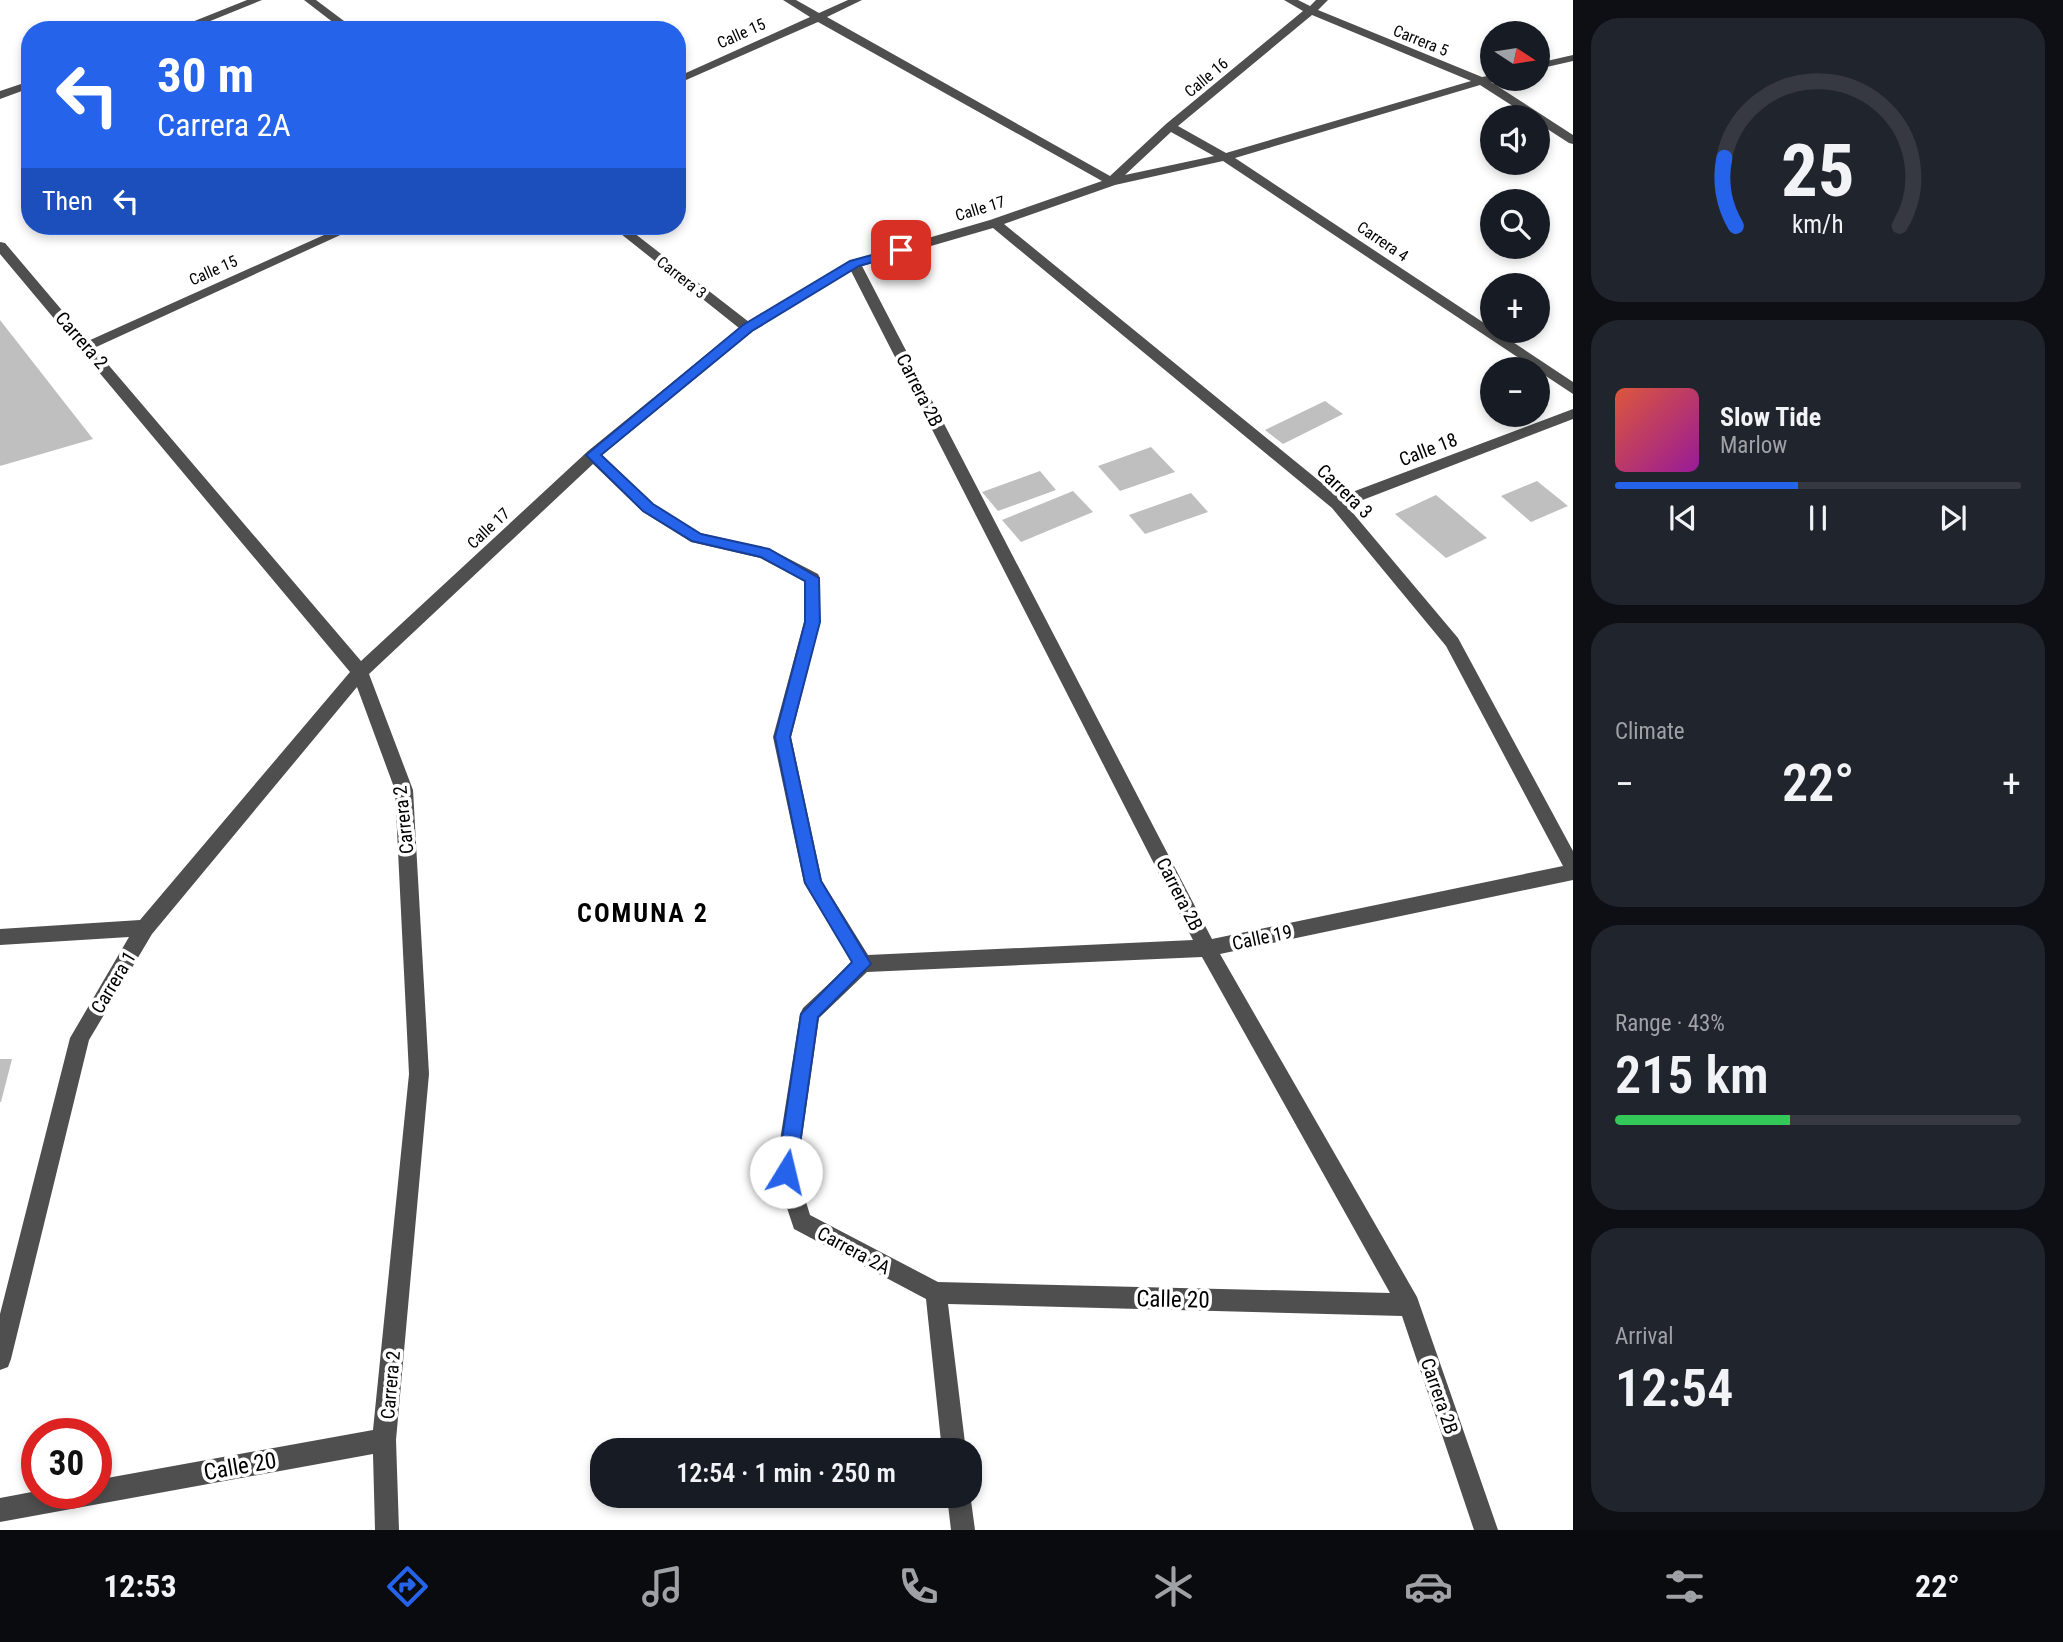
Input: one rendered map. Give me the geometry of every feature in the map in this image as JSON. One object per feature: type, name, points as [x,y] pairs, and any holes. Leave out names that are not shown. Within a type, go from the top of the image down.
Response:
[{"type":"street","points":[[201,21],[257,0]]},
{"type":"street","points":[[309,0],[338,21]]},
{"type":"street","points":[[789,0],[1112,182]]},
{"type":"street","name":"Calle 15","points":[[686,77],[857,0]]},
{"type":"street","name":"Carrera 5","points":[[1289,0],[1480,76]]},
{"type":"street","name":"Calle 16","points":[[1112,182],[1170,127],[1323,0]]},
{"type":"street","points":[[1550,63],[1573,58]]},
{"type":"street","name":"Calle 17","points":[[360,673],[593,455],[748,328],[854,264],[995,223],[1112,182],[1225,157],[1480,81]]},
{"type":"street","points":[[0,95],[21,87]]},
{"type":"street","name":"Carrera 5","points":[[1503,91],[1522,105]]},
{"type":"street","name":"Carrera 5","points":[[1550,125],[1573,140]]},
{"type":"street","name":"Carrera 4","points":[[1170,127],[1225,157],[1573,389]]},
{"type":"street","name":"Carrera 3","points":[[995,223],[1337,504],[1452,642],[1573,870]]},
{"type":"street","name":"Calle 15","points":[[88,346],[334,235]]},
{"type":"street","name":"Carrera 3","points":[[629,235],[748,328]]},
{"type":"street","name":"Carrera 2","points":[[0,246],[88,346],[360,673],[404,790],[419,1074],[384,1440],[387,1530]]},
{"type":"street","name":"Carrera 2B","points":[[854,264],[1207,948],[1409,1305],[1486,1530]]},
{"type":"street","name":"Calle 18","points":[[1337,504],[1573,414]]},
{"type":"street","points":[[593,455],[648,508],[696,538],[764,553],[812,578],[812,622],[782,737],[813,883],[863,964]]},
{"type":"street","name":"Carrera 1","points":[[0,1359],[80,1038],[145,928],[360,673]]},
{"type":"street","name":"Calle 19","points":[[863,964],[1207,948],[1573,870]]},
{"type":"street","points":[[0,937],[145,928]]},
{"type":"street","name":"Carrera 2A","points":[[863,964],[810,1014],[786,1172],[802,1222],[936,1293]]},
{"type":"street","points":[[936,1293],[953,1438]]},
{"type":"street","name":"Calle 20","points":[[936,1293],[1409,1305]]},
{"type":"street","name":"Calle 20","points":[[112,1489],[384,1440]]},
{"type":"street","name":"Calle 20","points":[[0,1510],[21,1506]]},
{"type":"street","points":[[960,1508],[963,1530]]},
{"type":"building","points":[[0,320],[93,439],[0,466]]},
{"type":"building","points":[[1325,401],[1343,414],[1283,444],[1265,430]]},
{"type":"building","points":[[1151,447],[1175,472],[1120,491],[1098,466]]},
{"type":"building","points":[[1040,471],[1056,490],[998,511],[982,492]]},
{"type":"building","points":[[1537,481],[1568,506],[1531,522],[1501,496]]},
{"type":"building","points":[[1073,491],[1093,512],[1021,542],[1002,520]]},
{"type":"building","points":[[1191,493],[1208,512],[1145,534],[1129,515]]},
{"type":"building","points":[[1436,495],[1487,538],[1446,558],[1395,514]]},
{"type":"building","points":[[0,1059],[12,1059],[1,1102],[0,1102]]},
{"type":"district","name":"COMUNA 2","points":[[643,913]]},
{"type":"route","points":[[786,1172],[810,1014],[863,964],[813,883],[782,737],[812,622],[812,578],[764,553],[696,538],[648,508],[593,455],[748,328],[854,264],[901,250]]}]
